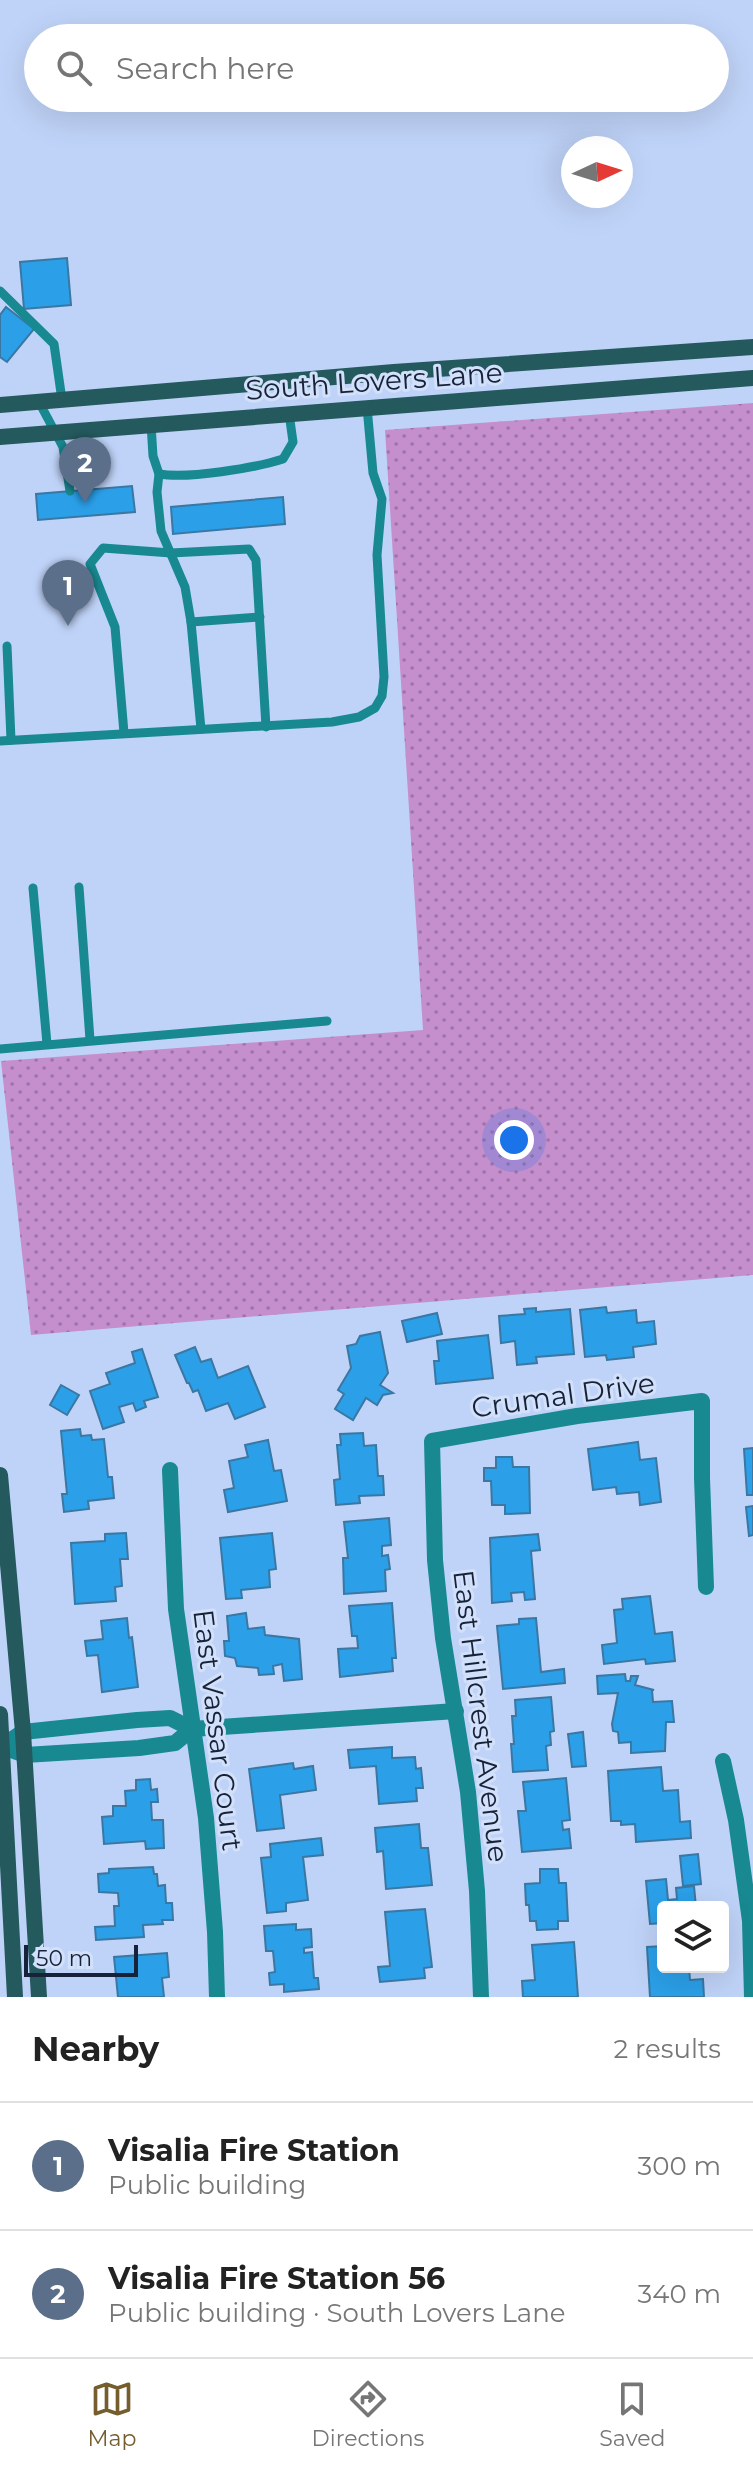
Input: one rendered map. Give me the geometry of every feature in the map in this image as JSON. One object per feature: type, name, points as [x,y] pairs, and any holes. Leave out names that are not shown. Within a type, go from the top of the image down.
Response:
[{"type":"main road","name":"South Lovers Lane","points":[[0,405],[394,372],[753,347]]},
{"type":"main road","name":"South Lovers Lane","points":[[0,437],[753,378]]},
{"type":"main road","points":[[0,1475],[25,1755],[39,1997]]},
{"type":"main road","points":[[0,1714],[15,1997]]},
{"type":"street","name":"Crumal Drive","points":[[432,1441],[577,1416],[702,1401],[706,1587]]},
{"type":"street","name":"East Hillcrest Avenue","points":[[432,1441],[435,1560],[443,1638],[468,1792],[476,1877],[481,1997]]},
{"type":"street","name":"East Vassar Court","points":[[170,1470],[176,1609],[206,1818],[217,1997]]},
{"type":"street","points":[[1,1746],[23,1732],[170,1718],[192,1729],[456,1711]]},
{"type":"street","points":[[1,1746],[25,1755],[175,1743],[192,1729]]},
{"type":"street","points":[[723,1761],[736,1820],[750,1921],[752,1997]]},
{"type":"lane","points":[[0,291],[54,344],[62,400]]},
{"type":"lane","points":[[39,402],[63,447],[70,491]]},
{"type":"lane","points":[[7,646],[6,741],[332,722],[359,717],[375,708],[382,696],[384,677],[377,555],[382,499],[373,473],[367,407]]},
{"type":"lane","points":[[159,474],[184,475],[269,464],[283,459],[293,442],[289,413]]},
{"type":"lane","points":[[151,424],[153,456],[159,474],[161,531],[185,587],[191,622],[201,729]]},
{"type":"lane","points":[[124,733],[115,627],[90,564],[103,548],[171,553],[249,549],[256,560],[266,727]]},
{"type":"lane","points":[[191,622],[260,617]]},
{"type":"lane","points":[[79,887],[90,1040]]},
{"type":"lane","points":[[33,888],[47,1044]]},
{"type":"lane","points":[[0,1049],[327,1021]]},
{"type":"shaded area","points":[[753,403],[753,1275],[31,1335],[1,1061],[423,1030],[385,430]]},
{"type":"building","points":[[67,258],[71,305],[24,309],[20,262]]},
{"type":"building","points":[[6,307],[34,329],[7,362],[0,357],[0,315]]},
{"type":"building","points":[[132,486],[135,512],[38,520],[36,494]]},
{"type":"building","points":[[283,497],[285,524],[173,534],[171,507]]},
{"type":"building","points":[[606,1307],[607,1313],[636,1310],[637,1323],[654,1321],[656,1344],[633,1347],[634,1357],[607,1360],[606,1355],[585,1357],[580,1310]]},
{"type":"building","points":[[536,1308],[536,1312],[570,1309],[574,1354],[536,1357],[537,1363],[517,1365],[515,1341],[501,1343],[499,1316],[525,1314],[524,1309]]},
{"type":"building","points":[[437,1313],[442,1334],[407,1342],[402,1321]]},
{"type":"building","points":[[380,1332],[388,1373],[380,1385],[393,1393],[383,1395],[377,1405],[366,1398],[353,1420],[335,1409],[344,1394],[338,1390],[351,1368],[347,1346],[356,1344],[360,1336]]},
{"type":"building","points":[[488,1335],[493,1378],[436,1384],[434,1361],[439,1361],[437,1341]]},
{"type":"building","points":[[195,1347],[201,1362],[211,1359],[218,1378],[248,1366],[265,1407],[235,1419],[228,1403],[206,1411],[198,1390],[193,1392],[187,1383],[175,1355]]},
{"type":"building","points":[[142,1349],[158,1397],[144,1401],[146,1407],[136,1411],[133,1403],[119,1407],[124,1422],[103,1429],[90,1391],[110,1384],[106,1373],[135,1363],[132,1352]]},
{"type":"building","points":[[61,1385],[79,1395],[67,1415],[50,1405]]},
{"type":"building","points":[[80,1429],[81,1436],[91,1435],[92,1440],[104,1439],[108,1477],[112,1477],[114,1498],[88,1501],[89,1509],[64,1512],[62,1494],[67,1494],[61,1431]]},
{"type":"building","points":[[363,1433],[364,1446],[376,1445],[378,1476],[383,1476],[384,1495],[359,1496],[360,1503],[336,1505],[334,1480],[340,1479],[337,1445],[341,1445],[340,1434]]},
{"type":"building","points":[[268,1440],[274,1471],[281,1470],[287,1501],[228,1512],[224,1490],[234,1488],[229,1461],[248,1457],[245,1445]]},
{"type":"building","points":[[638,1442],[640,1460],[656,1458],[661,1502],[640,1505],[639,1492],[617,1494],[616,1487],[593,1490],[588,1449]]},
{"type":"building","points":[[753,1448],[753,1495],[747,1495],[744,1449]]},
{"type":"building","points":[[496,1457],[512,1457],[513,1467],[529,1467],[530,1513],[505,1514],[505,1505],[492,1505],[491,1481],[484,1481],[484,1468],[496,1468]]},
{"type":"building","points":[[753,1506],[753,1535],[749,1536],[746,1507]]},
{"type":"building","points":[[389,1518],[391,1545],[382,1546],[382,1556],[388,1555],[390,1569],[385,1570],[386,1591],[344,1594],[343,1558],[348,1558],[344,1522]]},
{"type":"building","points":[[126,1533],[128,1559],[120,1559],[122,1586],[115,1587],[116,1601],[75,1604],[71,1543],[105,1541],[105,1534]]},
{"type":"building","points":[[272,1533],[276,1569],[269,1570],[270,1587],[241,1590],[242,1598],[226,1599],[220,1538]]},
{"type":"building","points":[[538,1534],[540,1550],[531,1551],[535,1599],[525,1600],[524,1592],[511,1593],[512,1601],[492,1603],[490,1538]]},
{"type":"building","points":[[650,1596],[655,1634],[672,1632],[675,1661],[646,1664],[645,1659],[604,1664],[602,1645],[617,1643],[614,1610],[623,1609],[622,1599]]},
{"type":"building","points":[[392,1603],[396,1658],[392,1658],[393,1671],[340,1677],[338,1649],[358,1648],[357,1636],[352,1636],[349,1606]]},
{"type":"building","points":[[246,1613],[248,1629],[264,1627],[265,1635],[299,1639],[302,1679],[284,1681],[282,1664],[273,1666],[274,1674],[259,1675],[258,1668],[237,1666],[235,1658],[225,1656],[224,1641],[229,1641],[227,1616]]},
{"type":"building","points":[[127,1618],[138,1687],[102,1692],[98,1655],[87,1656],[85,1641],[103,1639],[101,1621]]},
{"type":"building","points":[[536,1618],[541,1672],[564,1669],[565,1683],[503,1689],[497,1626],[519,1624],[519,1619]]},
{"type":"building","points":[[625,1674],[626,1681],[630,1681],[631,1676],[638,1676],[635,1685],[654,1690],[653,1702],[672,1701],[674,1722],[666,1722],[665,1751],[631,1753],[631,1742],[619,1743],[618,1732],[613,1731],[612,1724],[618,1693],[598,1694],[597,1676]]},
{"type":"building","points":[[551,1697],[554,1731],[550,1732],[551,1745],[546,1746],[548,1770],[513,1772],[511,1744],[514,1744],[512,1716],[516,1716],[515,1700]]},
{"type":"building","points":[[583,1732],[586,1766],[572,1767],[568,1734]]},
{"type":"building","points":[[392,1747],[392,1758],[415,1757],[416,1769],[421,1768],[423,1788],[416,1788],[417,1801],[379,1804],[376,1766],[350,1768],[348,1750]]},
{"type":"building","points":[[293,1763],[294,1769],[313,1766],[316,1790],[280,1795],[284,1828],[257,1831],[249,1769]]},
{"type":"building","points":[[661,1767],[663,1791],[678,1790],[680,1822],[690,1821],[691,1838],[636,1842],[635,1824],[621,1825],[621,1821],[611,1821],[608,1771]]},
{"type":"building","points":[[566,1778],[570,1820],[562,1821],[563,1830],[569,1829],[571,1848],[522,1852],[518,1811],[526,1811],[523,1782]]},
{"type":"building","points":[[150,1779],[151,1790],[157,1789],[158,1802],[151,1802],[152,1820],[163,1820],[164,1848],[146,1849],[145,1841],[104,1844],[102,1817],[113,1816],[113,1806],[126,1806],[125,1791],[136,1790],[136,1780]]},
{"type":"building","points":[[419,1824],[421,1848],[428,1848],[432,1885],[386,1889],[383,1851],[377,1852],[375,1828]]},
{"type":"building","points":[[321,1838],[323,1855],[303,1857],[308,1900],[286,1903],[286,1911],[267,1913],[261,1858],[271,1857],[270,1844]]},
{"type":"building","points":[[698,1854],[701,1884],[683,1886],[680,1856]]},
{"type":"building","points":[[153,1867],[158,1886],[165,1885],[166,1903],[172,1903],[173,1920],[143,1925],[144,1937],[96,1940],[95,1927],[115,1926],[114,1906],[119,1906],[118,1893],[99,1892],[98,1874],[109,1873],[109,1869]]},
{"type":"building","points":[[540,1869],[558,1869],[559,1883],[566,1883],[568,1921],[558,1921],[558,1929],[537,1930],[536,1921],[530,1921],[525,1884],[540,1883]]},
{"type":"building","points":[[666,1879],[668,1900],[677,1899],[676,1888],[694,1886],[695,1901],[657,1901],[657,1923],[650,1924],[646,1881]]},
{"type":"building","points":[[425,1909],[432,1967],[424,1968],[425,1978],[380,1982],[378,1967],[390,1966],[385,1912]]},
{"type":"building","points":[[296,1924],[296,1930],[311,1929],[312,1947],[304,1948],[304,1953],[312,1952],[314,1978],[318,1978],[319,1989],[284,1992],[284,1984],[270,1985],[269,1973],[275,1972],[273,1951],[266,1951],[264,1926]]},
{"type":"building","points":[[574,1942],[578,1997],[523,1997],[522,1981],[535,1980],[532,1945]]},
{"type":"building","points":[[657,1946],[657,1973],[689,1973],[690,1980],[703,1979],[704,1997],[650,1997],[647,1947]]},
{"type":"building","points":[[167,1953],[169,1977],[162,1978],[164,1997],[118,1997],[114,1957]]},
{"type":"place","name":"Visalia Fire Station 56","points":[[85,503]]},
{"type":"place","name":"Visalia Fire Station","points":[[68,626]]}]
